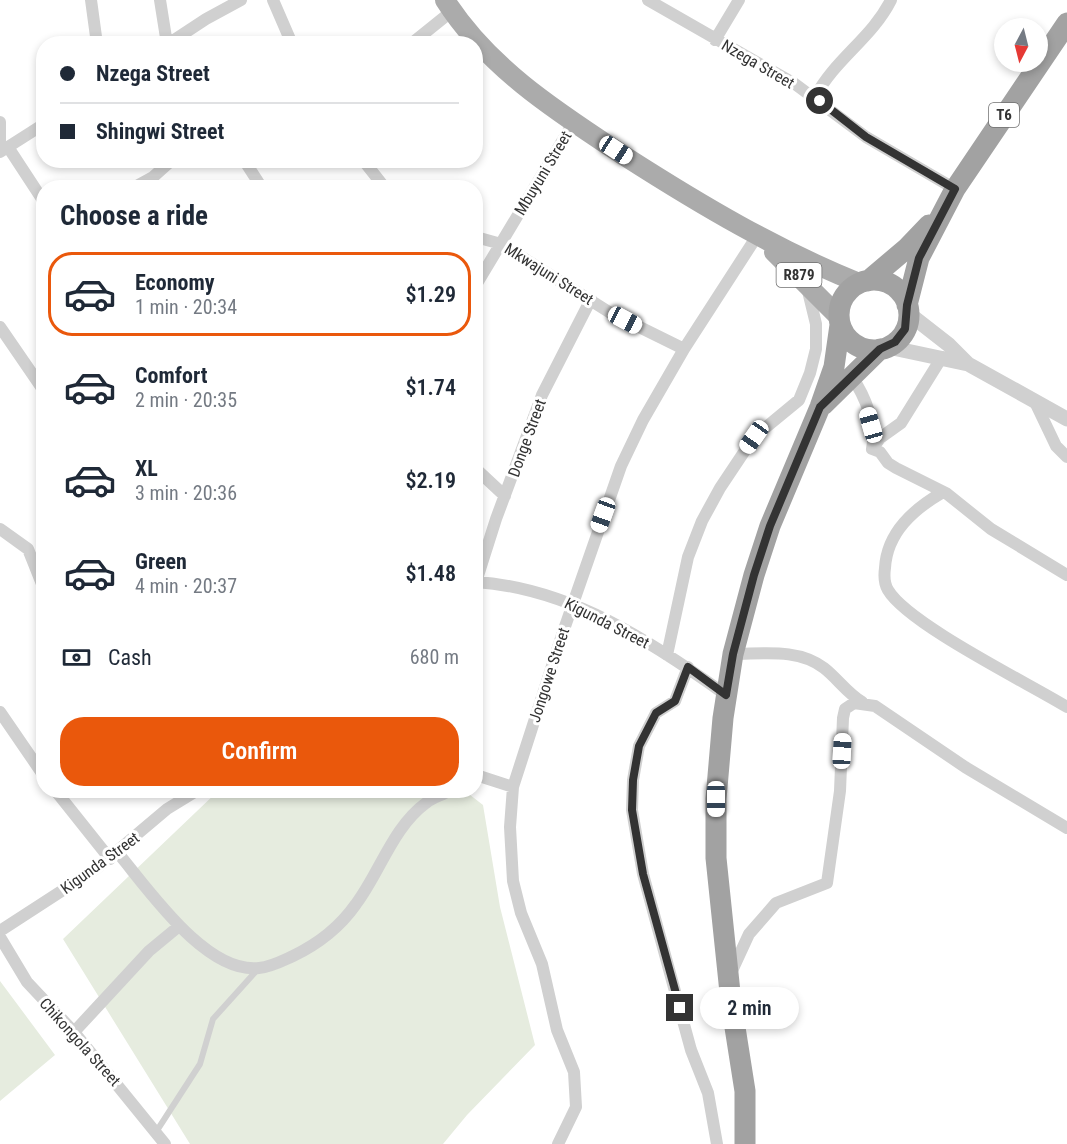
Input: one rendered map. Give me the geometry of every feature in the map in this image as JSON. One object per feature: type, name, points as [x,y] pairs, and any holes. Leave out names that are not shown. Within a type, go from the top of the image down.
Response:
[{"type":"highway","name":"T6","points":[[820,407],[905,329],[919,258],[944,209],[955,189],[1067,23]]},
{"type":"highway","name":"T6","points":[[745,1144],[745,1091],[716,858],[718,758],[733,654],[770,526],[820,407],[834,367],[842,300],[907,248],[944,209]]},
{"type":"highway","points":[[863,282],[892,285],[908,309]]},
{"type":"highway","points":[[839,321],[855,345],[884,348]]},
{"type":"main road","name":"R879","points":[[448,6],[469,36]]},
{"type":"main road","name":"R879","points":[[483,49],[510,75],[573,123],[664,182],[757,236],[815,266],[863,282]]},
{"type":"main road","name":"R879","points":[[757,236],[805,280],[839,321]]},
{"type":"street","points":[[91,0],[96,36]]},
{"type":"street","points":[[160,0],[167,36]]},
{"type":"street","points":[[180,36],[241,0]]},
{"type":"street","points":[[273,0],[289,36]]},
{"type":"street","name":"Nzega Street","points":[[648,0],[815,97],[866,137],[955,189]]},
{"type":"street","points":[[716,39],[740,0]]},
{"type":"street","points":[[815,97],[834,67],[873,30],[891,0]]},
{"type":"street","points":[[419,36],[448,6]]},
{"type":"street","points":[[0,122],[3,148],[36,191]]},
{"type":"street","name":"Mbuyuni Street","points":[[483,274],[573,123]]},
{"type":"street","points":[[3,148],[36,129]]},
{"type":"street","points":[[148,180],[163,168]]},
{"type":"street","points":[[369,168],[379,180]]},
{"type":"street","name":"Jongowe Street","points":[[558,1144],[576,1107],[574,1072],[557,1030],[542,964],[521,913],[513,880],[510,827],[513,787],[572,605],[621,466],[643,420],[684,349],[757,236]]},
{"type":"street","name":"Mkwajuni Street","points":[[483,239],[501,244],[609,312],[684,349]]},
{"type":"street","points":[[667,655],[688,557],[702,521],[720,488],[754,437],[799,400],[810,373],[816,349],[816,324],[805,280]]},
{"type":"street","name":"Donge Street","points":[[483,561],[542,395],[591,299]]},
{"type":"street","points":[[908,309],[968,364]]},
{"type":"street","points":[[0,327],[36,379]]},
{"type":"street","points":[[884,348],[942,357],[968,364],[1067,419]]},
{"type":"street","points":[[872,449],[880,438],[901,423],[942,357]]},
{"type":"street","points":[[852,377],[865,396],[875,437],[872,449]]},
{"type":"street","points":[[1034,400],[1056,446],[1067,457]]},
{"type":"street","points":[[872,449],[880,452],[888,463],[910,477],[943,492],[991,529],[1067,575]]},
{"type":"street","points":[[483,476],[505,496]]},
{"type":"street","points":[[943,492],[921,505],[894,536],[885,565],[888,590],[924,622],[1067,707]]},
{"type":"street","points":[[0,529],[28,549],[36,569]]},
{"type":"street","name":"Kigunda Street","points":[[483,583],[512,586],[597,615],[688,667],[726,695]]},
{"type":"street","points":[[733,654],[784,653],[805,658],[823,667],[862,702],[875,706],[965,767],[1028,802],[1067,828]]},
{"type":"street","points":[[688,667],[675,701],[656,713],[639,746],[633,780],[632,810],[643,874],[690,1050],[708,1093],[717,1144]]},
{"type":"street","points":[[729,977],[749,934],[776,903],[827,883],[840,791],[843,718],[848,706],[862,702]]},
{"type":"street","points":[[0,712],[36,764]]},
{"type":"street","points":[[483,777],[513,787]]},
{"type":"street","points":[[62,798],[178,927],[198,945],[237,966],[258,969],[304,951],[336,928],[355,906],[416,810],[434,798]]},
{"type":"street","name":"Kigunda Street","points":[[0,931],[114,856],[167,809],[184,798]]},
{"type":"street","points":[[74,1032],[149,951],[178,927]]},
{"type":"street","name":"Chikongola Street","points":[[0,937],[27,982],[74,1032],[158,1139]]},
{"type":"lane","points":[[158,1139],[200,1064],[213,1019],[258,969]]},
{"type":"shaded area","points":[[211,798],[474,798],[483,805],[500,907],[535,1045],[467,1115],[443,1144],[190,1144],[63,939]]},
{"type":"shaded area","points":[[0,981],[55,1055],[0,1101]]},
{"type":"route","points":[[680,1008],[653,903],[643,874],[636,840],[632,810],[633,780],[639,746],[656,713],[675,701],[688,667],[726,695],[733,654],[754,575],[770,526],[820,407],[880,349],[888,347],[901,337],[908,321],[907,305],[919,258],[955,189],[866,137],[820,101]]}]
